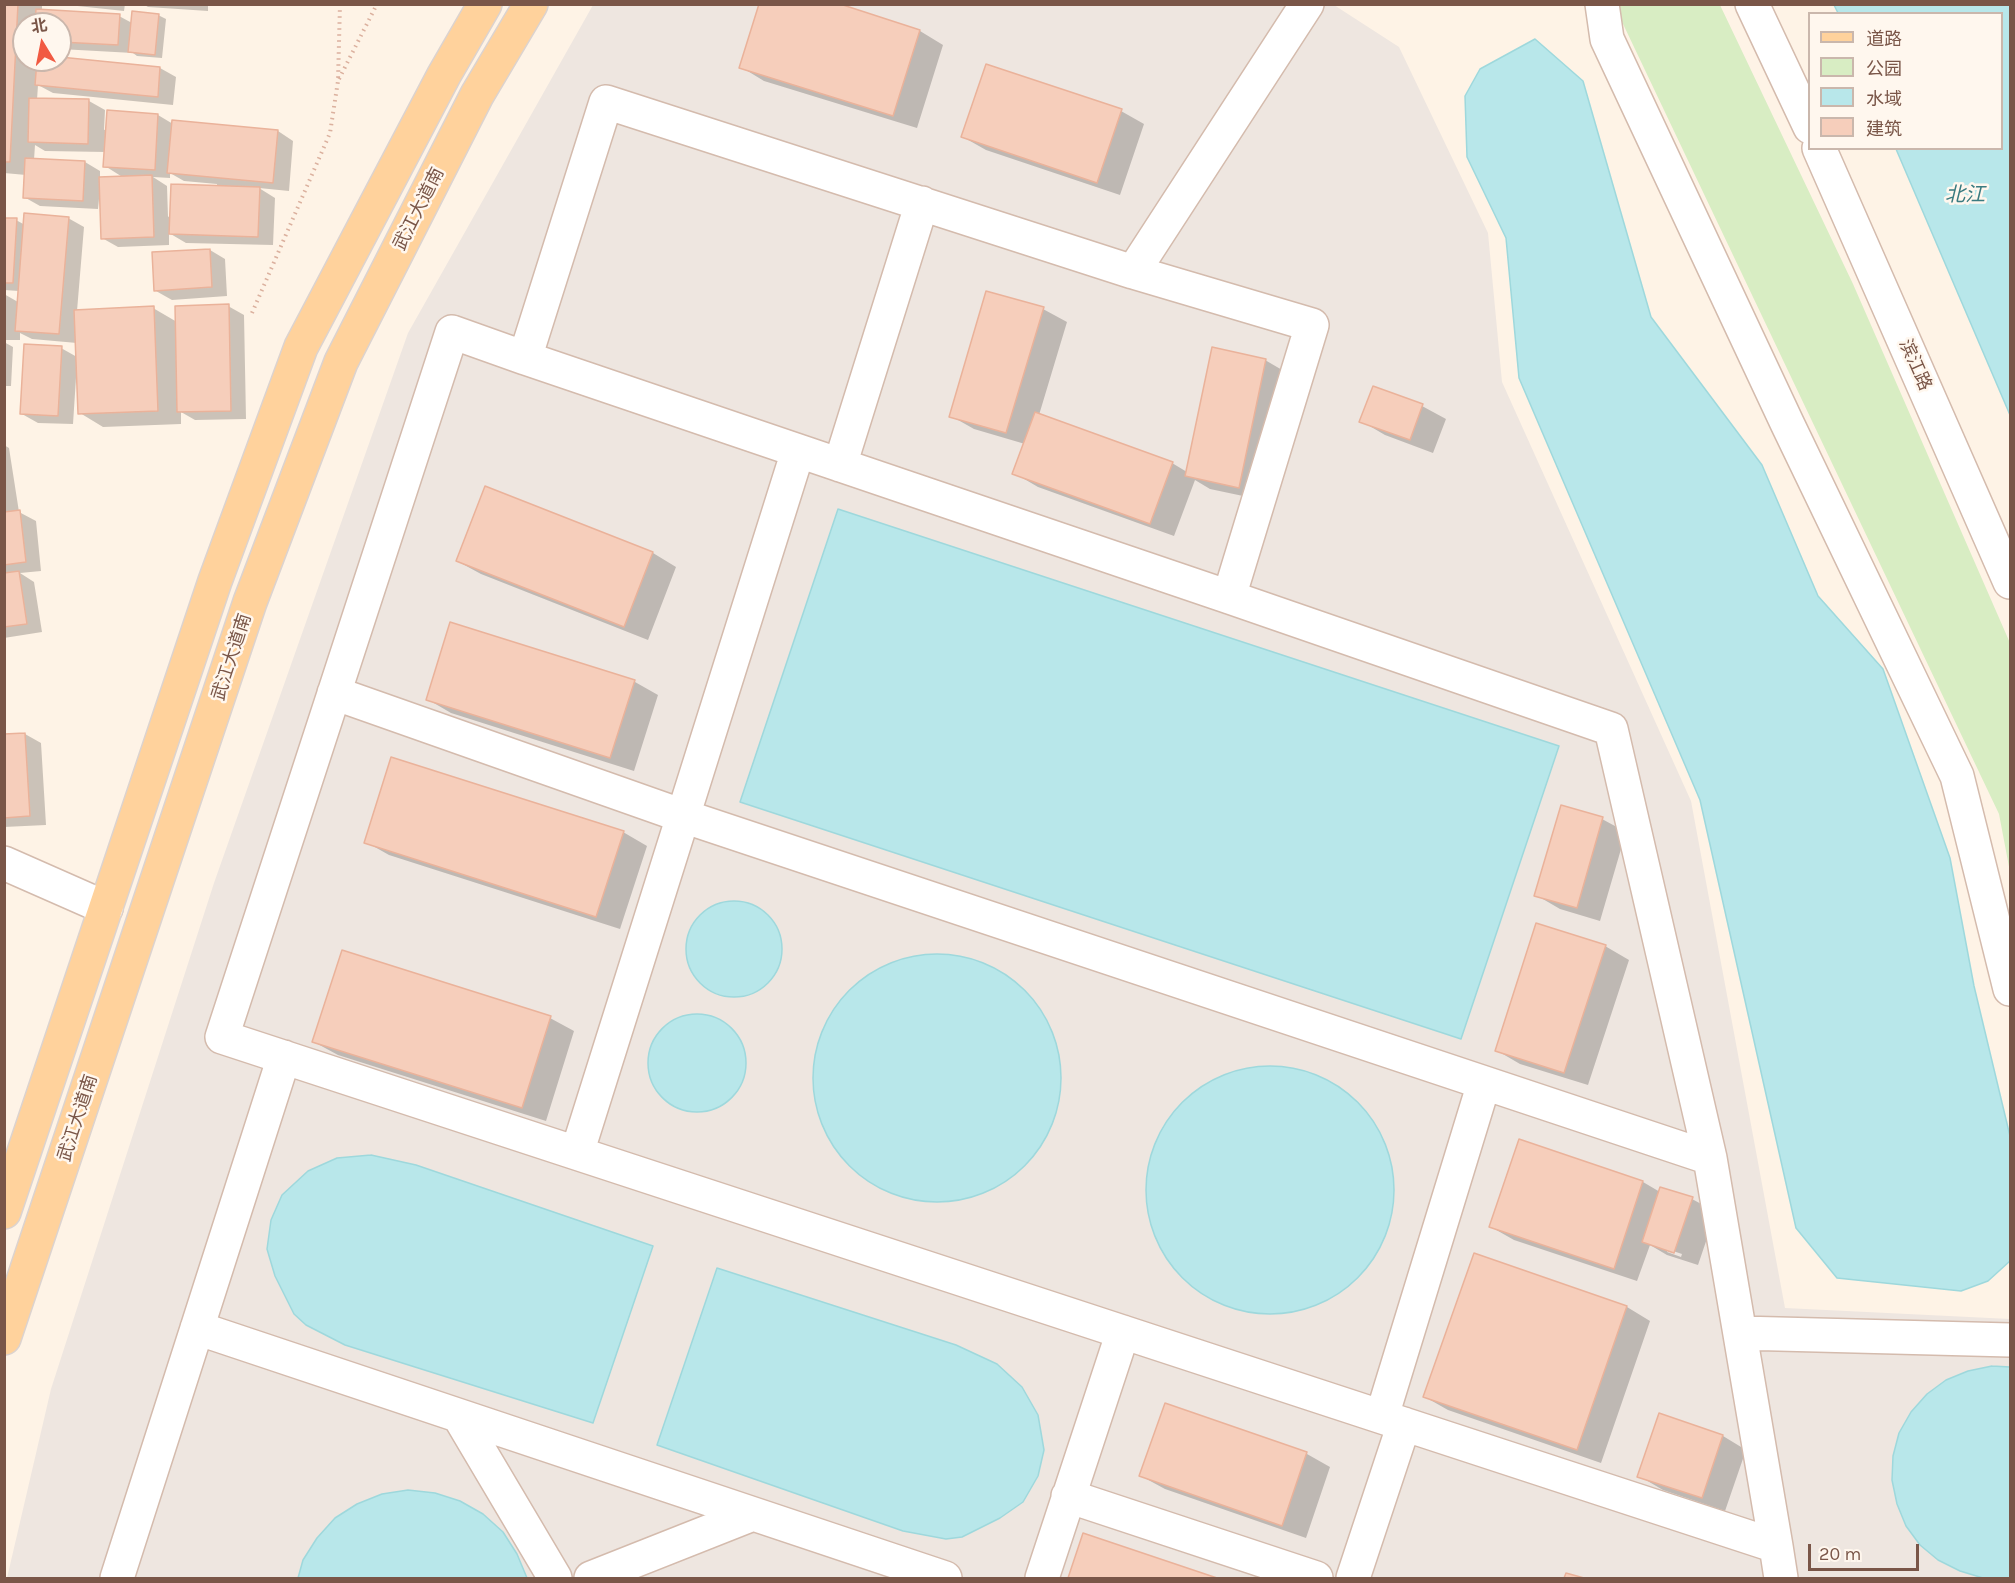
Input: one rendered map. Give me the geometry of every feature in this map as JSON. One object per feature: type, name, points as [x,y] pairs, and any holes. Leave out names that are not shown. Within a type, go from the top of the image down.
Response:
[{"type":"main road","points":[[4,1212],[215,581],[302,347],[444,75],[485,4]]},
{"type":"main road","name":"武江大道南","points":[[4,1338],[250,602],[341,362],[477,95],[531,4]]},
{"type":"street","points":[[1133,272],[1307,4]]},
{"type":"street","points":[[1602,4],[1606,39],[1957,776],[2010,989]]},
{"type":"street","points":[[1752,4],[1808,125]]},
{"type":"street","points":[[525,358],[606,102],[1133,272],[1312,325],[1229,597]]},
{"type":"street","name":"滨江路","points":[[1821,150],[2010,582]]},
{"type":"street","points":[[840,465],[922,203]]},
{"type":"street","points":[[1776,1546],[222,1036],[452,332],[1611,729],[1710,1158],[1740,1333],[1776,1546],[1781,1578]]},
{"type":"street","points":[[577,1153],[798,451]]},
{"type":"street","points":[[334,693],[682,816],[1710,1158]]},
{"type":"street","points":[[4,863],[106,908]]},
{"type":"street","points":[[117,1578],[284,1057]]},
{"type":"street","points":[[1353,1578],[1484,1083]]},
{"type":"street","points":[[197,1328],[753,1514],[891,1570],[945,1578]]},
{"type":"street","points":[[1041,1578],[1123,1332]]},
{"type":"street","points":[[1740,1333],[2010,1339]]},
{"type":"street","points":[[459,1416],[555,1578]]},
{"type":"street","points":[[1068,1496],[1316,1578]]},
{"type":"street","points":[[591,1578],[753,1514]]},
{"type":"path","points":[[252,313],[330,133],[338,81],[340,4]]},
{"type":"path","points":[[338,81],[377,4]]},
{"type":"shaded area","points":[[593,5],[1334,5],[1399,47],[1488,233],[1502,382],[1691,801],[1785,1308],[2010,1319],[2010,1578],[7,1578],[51,1389],[214,883],[408,333]]},
{"type":"green space","points":[[1614,5],[1720,5],[1853,284],[2010,643],[2010,872],[1999,814]]},
{"type":"water","name":"北江","points":[[1834,5],[2010,5],[2010,415],[1896,150],[2003,150],[2003,12],[1838,12]]},
{"type":"water","points":[[1535,39],[1583,81],[1651,317],[1762,465],[1818,596],[1883,669],[1950,858],[1974,986],[2010,1136],[2010,1261],[1988,1281],[1961,1291],[1837,1278],[1796,1228],[1700,800],[1519,378],[1506,238],[1467,157],[1465,96],[1480,69]]},
{"type":"water","points":[[838,509],[1559,746],[1461,1039],[740,802]]},
{"type":"water","points":[[734,901],[752,904],[768,915],[779,931],[782,949],[779,967],[768,983],[752,994],[734,997],[716,994],[700,983],[689,967],[686,949],[689,931],[700,915],[716,904]]},
{"type":"water","points":[[937,954],[961,957],[984,964],[1006,975],[1025,990],[1040,1009],[1051,1031],[1058,1054],[1061,1078],[1058,1102],[1051,1125],[1040,1147],[1025,1166],[1006,1181],[984,1192],[961,1199],[937,1202],[913,1199],[890,1192],[868,1181],[849,1166],[834,1147],[823,1125],[816,1102],[813,1078],[816,1054],[823,1031],[834,1009],[849,990],[868,975],[890,964],[913,957]]},
{"type":"water","points":[[697,1014],[707,1015],[724,1022],[738,1036],[745,1053],[745,1073],[738,1090],[724,1104],[707,1111],[697,1112],[687,1111],[670,1104],[656,1090],[649,1073],[648,1063],[649,1053],[656,1036],[670,1022],[687,1015]]},
{"type":"water","points":[[1258,1066],[1282,1066],[1306,1071],[1329,1080],[1358,1102],[1380,1131],[1385,1142],[1392,1166],[1394,1190],[1392,1214],[1385,1238],[1380,1249],[1358,1278],[1329,1300],[1318,1305],[1282,1314],[1258,1314],[1234,1309],[1211,1300],[1191,1286],[1174,1269],[1160,1249],[1151,1226],[1146,1202],[1146,1178],[1151,1154],[1160,1131],[1174,1111],[1191,1094],[1211,1080],[1234,1071]]},
{"type":"water","points":[[371,1155],[416,1165],[653,1246],[593,1423],[345,1345],[306,1325],[294,1314],[275,1276],[267,1249],[271,1220],[282,1195],[308,1171],[337,1158]]},
{"type":"water","points":[[717,1268],[956,1345],[997,1364],[1022,1387],[1038,1415],[1044,1450],[1038,1476],[1023,1502],[1000,1518],[962,1537],[946,1539],[903,1531],[657,1445]]},
{"type":"water","points":[[1992,1366],[2010,1367],[2010,1578],[1983,1578],[1960,1571],[1938,1560],[1920,1545],[1906,1526],[1897,1504],[1892,1480],[1893,1456],[1899,1433],[1911,1412],[1927,1394],[1946,1380],[1968,1371]]},
{"type":"water","points":[[408,1490],[435,1493],[460,1501],[483,1514],[503,1532],[517,1554],[527,1578],[298,1578],[303,1560],[317,1538],[335,1518],[357,1504],[382,1494]]},
{"type":"building","points":[[4,4],[18,4],[18,12],[12,12],[12,72],[15,72],[10,162],[4,162]]},
{"type":"building","points":[[759,4],[840,4],[920,30],[893,116],[739,68]]},
{"type":"building","points":[[36,9],[120,14],[118,45],[72,43],[72,12],[36,12]]},
{"type":"building","points":[[132,11],[159,14],[155,55],[128,52]]},
{"type":"building","points":[[72,58],[160,67],[158,97],[35,85],[36,72],[72,72]]},
{"type":"building","points":[[986,64],[1122,109],[1097,183],[961,137]]},
{"type":"building","points":[[29,98],[89,99],[88,144],[28,142]]},
{"type":"building","points":[[107,110],[158,114],[155,170],[103,167]]},
{"type":"building","points":[[172,120],[278,130],[273,183],[167,173]]},
{"type":"building","points":[[25,158],[85,161],[83,201],[23,198]]},
{"type":"building","points":[[152,175],[154,237],[101,239],[99,177]]},
{"type":"building","points":[[171,184],[260,187],[258,237],[169,234]]},
{"type":"building","points":[[24,213],[69,217],[59,334],[15,331]]},
{"type":"building","points":[[4,218],[17,218],[13,283],[4,283]]},
{"type":"building","points":[[210,249],[212,287],[154,291],[152,252]]},
{"type":"building","points":[[986,291],[1044,307],[1006,433],[949,417]]},
{"type":"building","points":[[229,304],[231,411],[177,412],[175,306]]},
{"type":"building","points":[[154,306],[158,411],[78,414],[74,310]]},
{"type":"building","points":[[24,344],[62,346],[58,416],[20,414]]},
{"type":"building","points":[[1212,347],[1266,359],[1239,488],[1185,476]]},
{"type":"building","points":[[1373,386],[1423,404],[1410,440],[1359,422]]},
{"type":"building","points":[[1035,412],[1173,462],[1150,524],[1012,474]]},
{"type":"building","points":[[485,486],[653,552],[624,627],[456,561]]},
{"type":"building","points":[[20,510],[26,562],[4,565],[4,512]]},
{"type":"building","points":[[19,571],[27,624],[4,627],[4,573]]},
{"type":"building","points":[[450,622],[635,680],[610,758],[426,700]]},
{"type":"building","points":[[25,733],[30,816],[4,818],[4,734]]},
{"type":"building","points":[[391,757],[624,831],[596,917],[364,843]]},
{"type":"building","points":[[1561,805],[1603,817],[1577,908],[1534,896]]},
{"type":"building","points":[[1536,923],[1606,945],[1564,1073],[1495,1051]]},
{"type":"building","points":[[342,950],[551,1016],[522,1108],[312,1042]]},
{"type":"building","points":[[1519,1139],[1643,1181],[1614,1269],[1489,1227]]},
{"type":"building","points":[[1660,1187],[1693,1197],[1674,1253],[1642,1242]]},
{"type":"building","points":[[1474,1253],[1627,1306],[1577,1450],[1423,1397]]},
{"type":"building","points":[[1165,1403],[1307,1452],[1282,1526],[1139,1476]]},
{"type":"building","points":[[1659,1413],[1723,1435],[1702,1498],[1637,1477]]},
{"type":"building","points":[[1083,1533],[1217,1578],[1068,1578]]},
{"type":"building","points":[[1566,1573],[1584,1578],[1564,1578]]}]
